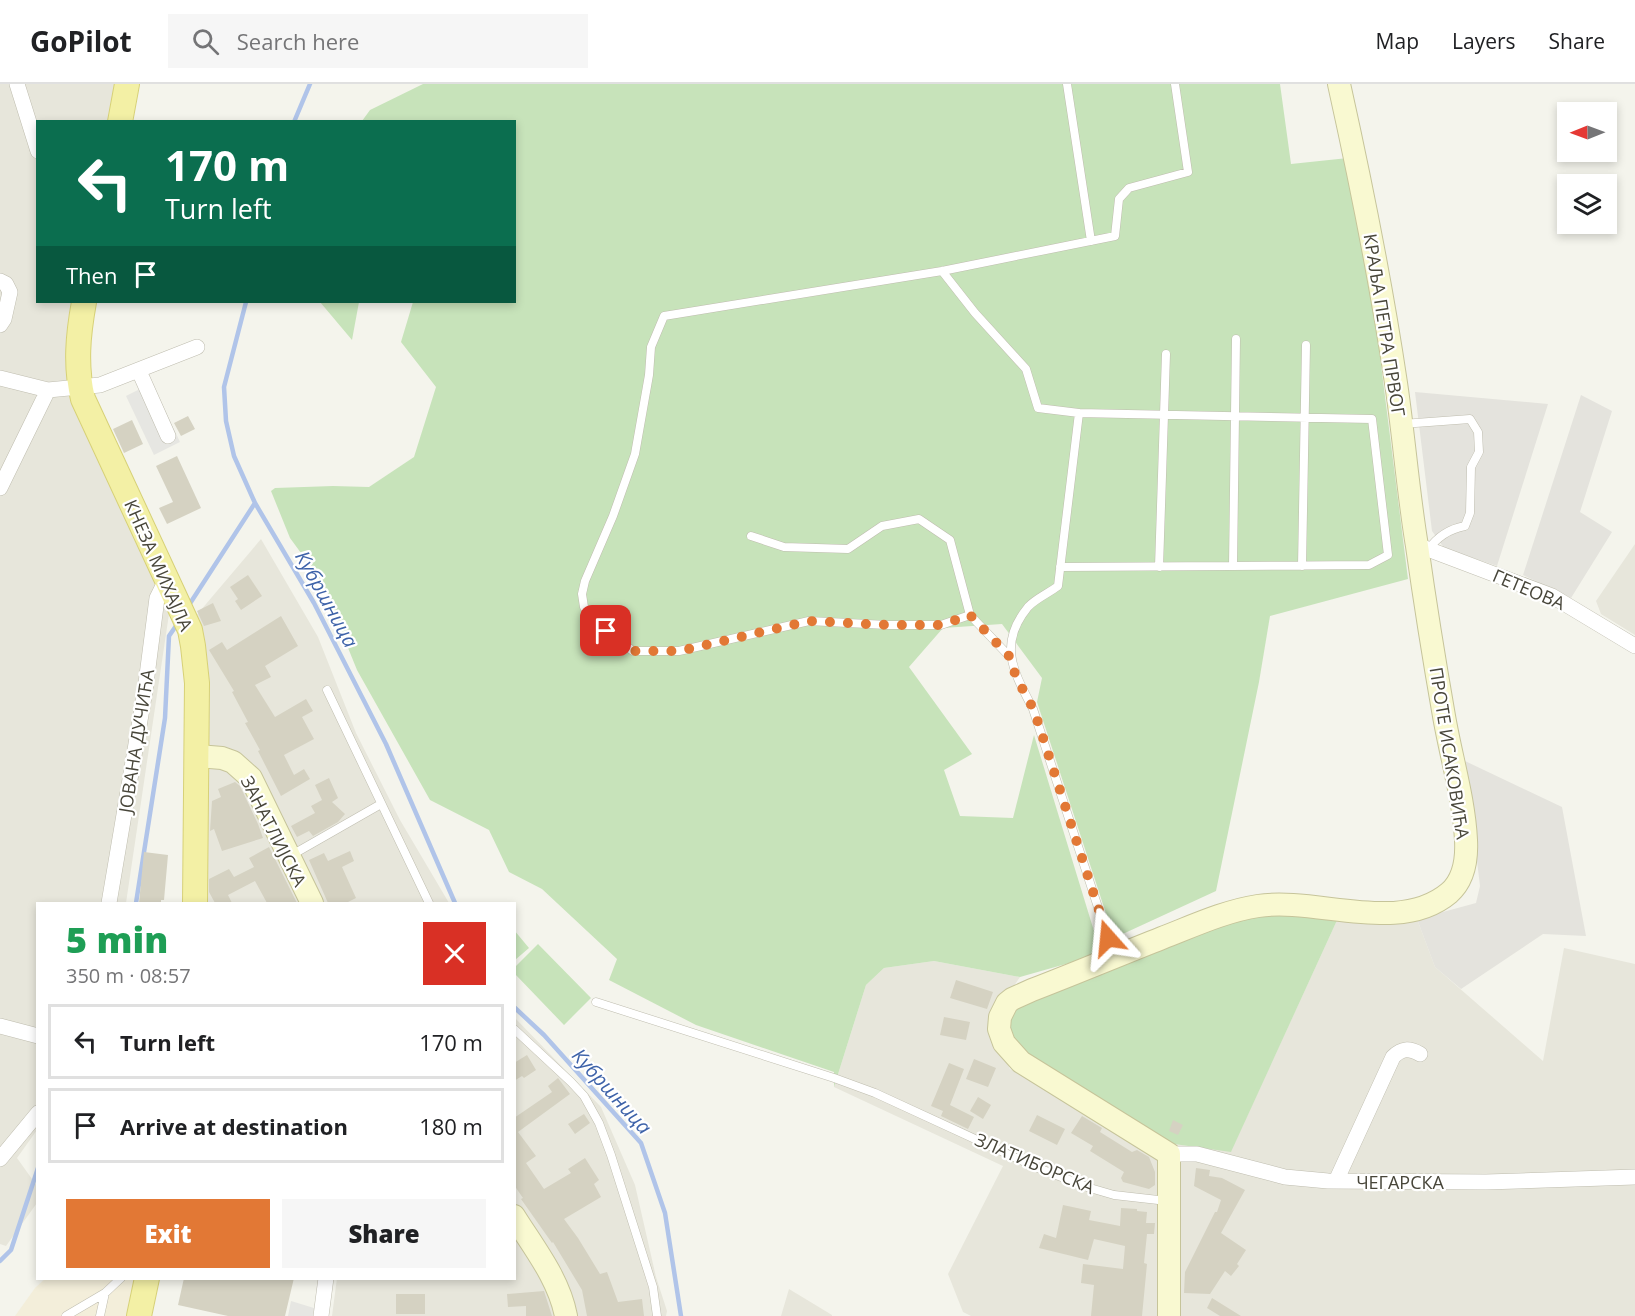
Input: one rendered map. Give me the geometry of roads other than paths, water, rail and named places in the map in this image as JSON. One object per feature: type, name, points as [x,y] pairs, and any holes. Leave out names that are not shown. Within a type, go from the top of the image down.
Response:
[{"type":"main road","points":[[120,120],[127,84]]},
{"type":"main road","name":"КНЕЗА МИХАЈЛА","points":[[84,303],[78,345],[80,387],[88,414],[190,630],[197,674],[195,902]]},
{"type":"main road","points":[[139,1316],[147,1280]]},
{"type":"street","points":[[17,84],[36,145]]},
{"type":"street","name":"КРАЉА ПЕТРА ПРВОГ","points":[[1339,84],[1372,241],[1422,554]]},
{"type":"street","points":[[0,281],[6,284],[10,292],[4,320],[0,325]]},
{"type":"street","points":[[0,378],[48,390],[100,385],[197,347]]},
{"type":"street","points":[[138,371],[168,436]]},
{"type":"street","points":[[0,488],[48,390]]},
{"type":"street","name":"ГЕТЕОВА","points":[[1422,554],[1552,596],[1635,646]]},
{"type":"street","name":"ПРОТЕ ИСАКОВИЋА","points":[[1168,1154],[1021,1062],[1004,1043],[999,1029],[1000,1017],[1007,1003],[1012,999],[1217,916],[1258,906],[1284,904],[1378,913],[1414,910],[1435,903],[1453,890],[1465,864],[1466,841],[1422,554]]},
{"type":"street","name":"ЈОВАНА ДУЧИЋА","points":[[109,902],[145,691],[158,598],[170,587]]},
{"type":"street","name":"ЗАНАТЛИЈСКА","points":[[198,756],[222,758],[233,762],[251,778],[312,902]]},
{"type":"street","points":[[0,1026],[36,1035]]},
{"type":"street","points":[[1336,1181],[1393,1056],[1400,1050],[1412,1049],[1420,1054]]},
{"type":"street","points":[[0,1159],[36,1115]]},
{"type":"street","points":[[1168,1154],[1169,1316]]},
{"type":"street","name":"ЧЕГАРСКА","points":[[1168,1154],[1197,1154],[1286,1177],[1336,1181],[1486,1182],[1635,1177]]},
{"type":"street","points":[[516,1219],[550,1271],[566,1316]]},
{"type":"street","points":[[321,1316],[326,1280]]},
{"type":"lane","points":[[1067,84],[1090,242]]},
{"type":"lane","points":[[970,615],[941,625],[809,621],[680,651],[633,651],[592,622],[584,606],[582,594],[585,581],[613,516],[634,454],[649,375],[651,347],[664,316],[942,271],[1115,237],[1119,199],[1129,188],[1188,172],[1175,84]]},
{"type":"lane","points":[[942,271],[975,313],[1026,369],[1038,408],[1079,413],[1372,419],[1388,555],[1369,565],[1060,567]]},
{"type":"lane","points":[[1233,566],[1236,339]]},
{"type":"lane","points":[[1302,566],[1306,345]]},
{"type":"lane","points":[[1159,567],[1166,354]]},
{"type":"lane","points":[[1079,413],[1058,586],[1029,605],[1011,634],[1010,657],[1016,677],[1034,710],[1114,957]]},
{"type":"lane","points":[[1402,424],[1470,418],[1478,432],[1479,452],[1471,468],[1470,513],[1465,526],[1453,529],[1435,540],[1422,554]]},
{"type":"lane","points":[[751,536],[784,547],[848,549],[882,526],[919,519],[950,540],[970,615],[1010,657]]},
{"type":"lane","points":[[327,690],[429,902]]},
{"type":"lane","points":[[289,857],[381,804]]},
{"type":"lane","name":"ЗЛАТИБОРСКА","points":[[596,1002],[834,1078],[940,1122],[1038,1168],[1090,1188],[1114,1195],[1168,1202]]},
{"type":"lane","points":[[516,1031],[584,1096],[599,1124],[653,1287],[657,1316]]},
{"type":"lane","points":[[66,1316],[105,1293],[119,1280]]},
{"type":"lane","points":[[100,1316],[105,1293]]},
{"type":"waterway","name":"Кубршница","points":[[295,120],[310,84]]},
{"type":"waterway","name":"Кубршница","points":[[246,303],[224,387],[226,421],[234,456],[255,503],[314,603],[386,744],[455,902]]},
{"type":"waterway","points":[[189,605],[255,503]]},
{"type":"waterway","points":[[136,902],[165,718],[169,636],[178,623]]},
{"type":"waterway","name":"Кубршница","points":[[516,1009],[544,1035],[641,1143],[665,1213],[681,1316]]},
{"type":"waterway","points":[[0,1261],[11,1250],[36,1174]]}]
